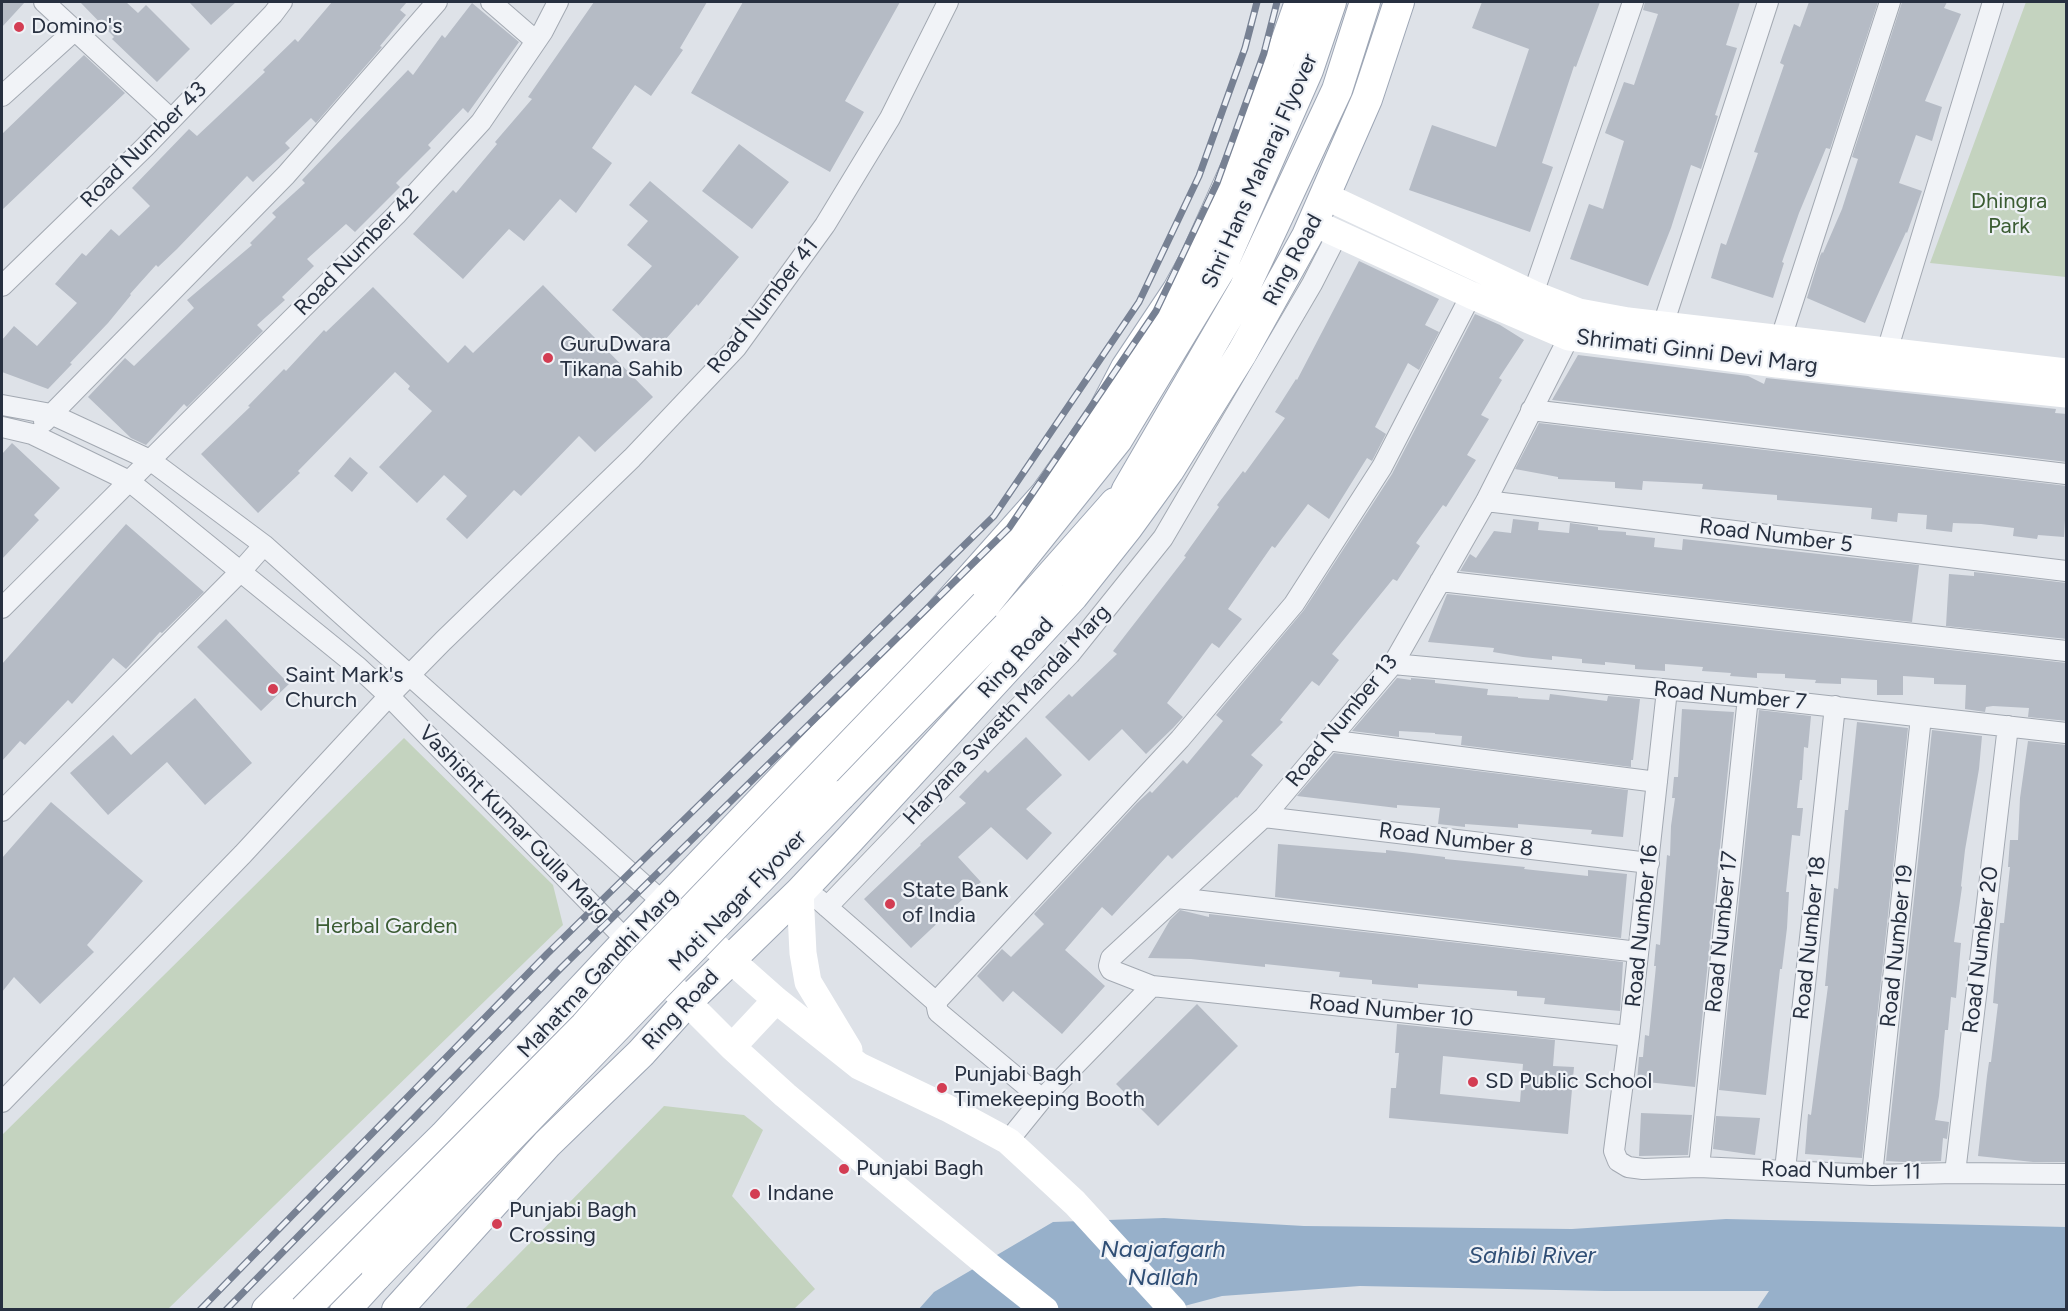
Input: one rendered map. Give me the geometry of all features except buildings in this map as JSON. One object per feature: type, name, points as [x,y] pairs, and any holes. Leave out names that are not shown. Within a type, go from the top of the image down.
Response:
[{"type":"main road","name":"Shri Hans Maharaj Flyover","points":[[304,1310],[585,1026],[635,969],[985,605],[1116,440],[1153,383],[1221,268],[1308,70],[1331,2]]},
{"type":"main road","name":"Shri Hans Maharaj Flyover","points":[[1127,490],[1244,289],[1337,90],[1365,2]]},
{"type":"main road","name":"Ring Road","points":[[397,1310],[547,1144],[641,1053],[688,1001],[802,890],[849,840],[1073,596],[1126,528],[1169,470],[1326,217],[1399,2]]},
{"type":"main road","points":[[1116,440],[1134,382],[1194,261],[1238,163],[1280,59],[1295,3]]},
{"type":"main road","name":"Mahatma Gandhi Marg","points":[[267,1310],[465,1114],[636,950],[664,903],[924,632],[1045,495],[1101,416],[1126,368],[1178,290]]},
{"type":"main road","points":[[1073,596],[1107,537],[1127,490]]},
{"type":"main road","name":"Moti Nagar Flyover","points":[[345,1310],[1009,622],[1127,490]]},
{"type":"main road","points":[[786,777],[786,807],[789,819],[794,831],[804,843],[811,848],[827,851],[849,840]]},
{"type":"main road","points":[[465,1114],[504,1093],[528,1092],[551,1111],[555,1128],[547,1144]]},
{"type":"street","points":[[44,2],[171,119]]},
{"type":"street","name":"Road Number 43","points":[[2,285],[171,119],[282,2]]},
{"type":"street","points":[[32,434],[286,175],[437,2]]},
{"type":"street","points":[[491,2],[536,41]]},
{"type":"street","name":"Road Number 42","points":[[2,608],[396,215],[481,122],[536,41],[558,2]]},
{"type":"street","name":"Road Number 41","points":[[2,1101],[243,854],[389,696],[632,458],[736,348],[825,225],[890,118],[948,2]]},
{"type":"street","points":[[1533,294],[1633,2]]},
{"type":"street","points":[[1663,325],[1768,2]]},
{"type":"street","points":[[1781,338],[1890,2]]},
{"type":"street","points":[[1887,351],[1993,2]]},
{"type":"street","points":[[2,96],[74,31]]},
{"type":"street","name":"Shrimati Ginni Devi Marg","points":[[1326,217],[1582,312],[1628,321],[2067,372]]},
{"type":"street","name":"Shrimati Ginni Devi Marg","points":[[1326,217],[1471,295],[1569,337],[1777,364],[2067,394]]},
{"type":"street","name":"Haryana Swasth Mandal Marg","points":[[827,907],[1070,654],[1163,538],[1312,284],[1326,217]]},
{"type":"street","points":[[936,1002],[1180,739],[1294,604],[1382,467],[1471,295]]},
{"type":"street","name":"Road Number 13","points":[[1111,958],[1264,817],[1393,664],[1486,501],[1582,312]]},
{"type":"street","name":"Vashisht Kumar Gulla Marg","points":[[2,405],[51,414],[150,460],[264,545],[664,903]]},
{"type":"street","points":[[1531,410],[2067,474]]},
{"type":"street","name":"Vashisht Kumar Gulla Marg","points":[[2,427],[32,434],[129,481],[242,571],[358,667],[389,696],[636,950]]},
{"type":"street","name":"Road Number 5","points":[[1486,501],[2067,571]]},
{"type":"street","points":[[2,811],[242,571],[264,545]]},
{"type":"street","points":[[1440,582],[2067,651]]},
{"type":"street","name":"Road Number 7","points":[[1393,664],[1748,697],[2067,733]]},
{"type":"street","name":"Road Number 16","points":[[1618,1161],[1614,1151],[1649,863],[1667,690]]},
{"type":"street","name":"Road Number 17","points":[[1699,1167],[1748,697]]},
{"type":"street","name":"Road Number 18","points":[[1785,1170],[1835,706]]},
{"type":"street","name":"Road Number 19","points":[[1872,1175],[1921,717]]},
{"type":"street","name":"Road Number 20","points":[[1955,1173],[2008,726]]},
{"type":"street","points":[[1327,740],[1657,782]]},
{"type":"street","name":"Road Number 8","points":[[1264,817],[1649,863]]},
{"type":"street","points":[[802,890],[827,907],[936,1002],[938,1012],[1042,1099]]},
{"type":"street","points":[[802,890],[808,982],[859,1066]]},
{"type":"street","points":[[1177,898],[1638,952]]},
{"type":"street","points":[[664,903],[776,1000],[859,1066],[947,1108],[1008,1142],[1075,1203],[1173,1310]]},
{"type":"street","points":[[636,950],[732,1047],[785,1095],[1044,1310]]},
{"type":"street","name":"Road Number 10","points":[[1111,958],[1109,966],[1111,970],[1152,986],[1629,1036]]},
{"type":"street","points":[[1008,1142],[1042,1099],[1152,986]]},
{"type":"street","points":[[732,1047],[776,1000]]},
{"type":"street","name":"Road Number 11","points":[[1618,1161],[1628,1167],[1643,1168],[1699,1167],[1872,1175],[2067,1174]]},
{"type":"green space","name":"Dhingra Park","points":[[2026,2],[2066,2],[2066,277],[1930,263]]},
{"type":"green space","name":"Herbal Garden","points":[[404,738],[553,885],[563,925],[168,1309],[2,1309],[2,1135]]},
{"type":"green space","points":[[664,1106],[744,1115],[763,1130],[732,1196],[815,1289],[794,1309],[465,1309]]},
{"type":"water","name":"Naajafgarh Nallah","points":[[1164,1218],[1304,1226],[1572,1229],[1726,1219],[2066,1227],[2066,1309],[1756,1310],[1769,1291],[1605,1291],[1360,1286],[1222,1296],[1173,1309],[918,1310],[934,1292],[1053,1222]]},
{"type":"railway","points":[[200,1310],[547,954],[994,516],[1139,302],[1199,176],[1245,48],[1257,2]]},
{"type":"railway","points":[[226,1310],[561,968],[1009,528],[1156,311],[1217,183],[1264,53],[1277,2]]},
{"type":"place","name":"Domino's","points":[[19,27]]},
{"type":"place","name":"GuruDwara Tikana Sahib","points":[[548,358]]},
{"type":"place","name":"Saint Mark's Church","points":[[273,689]]},
{"type":"place","name":"State Bank of India","points":[[890,904]]},
{"type":"place","name":"SD Public School","points":[[1473,1082]]},
{"type":"place","name":"Punjabi Bagh Timekeeping Booth","points":[[942,1088]]},
{"type":"place","name":"Punjabi Bagh","points":[[844,1169]]},
{"type":"place","name":"Indane","points":[[755,1194]]},
{"type":"place","name":"Punjabi Bagh Crossing","points":[[497,1224]]},
{"type":"water label","name":"Sahibi River","points":[[1532,1256]]}]
